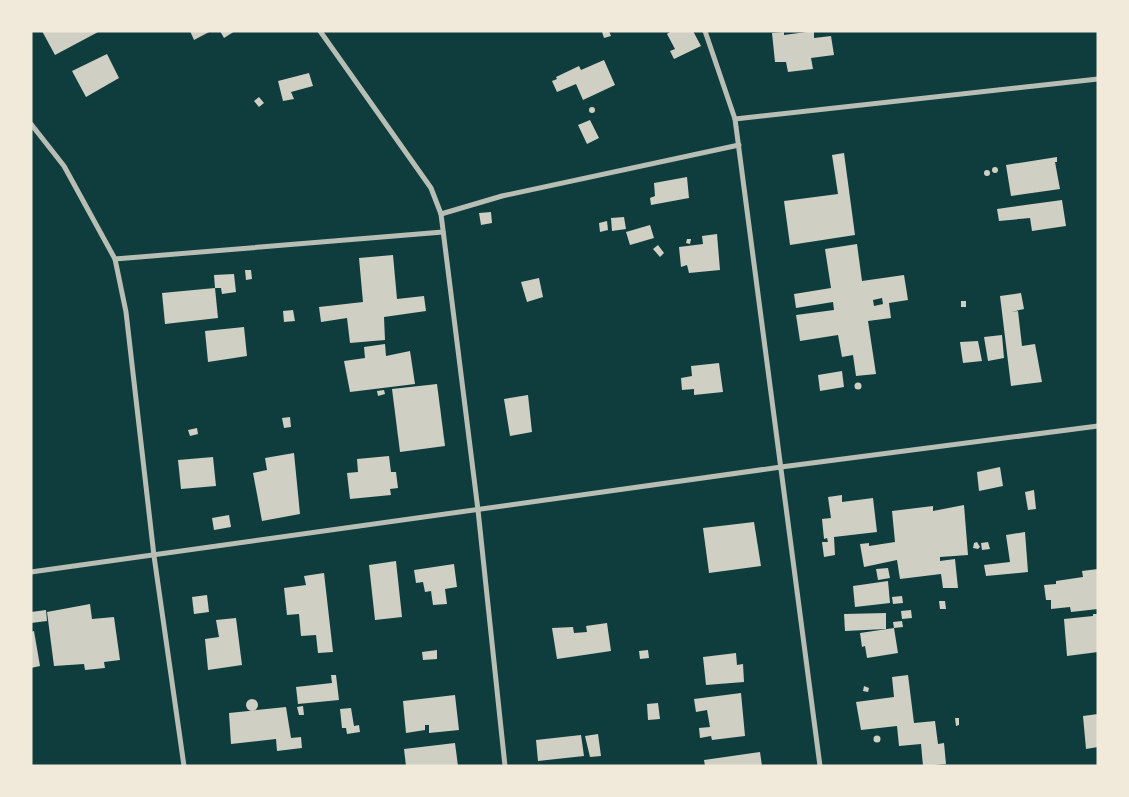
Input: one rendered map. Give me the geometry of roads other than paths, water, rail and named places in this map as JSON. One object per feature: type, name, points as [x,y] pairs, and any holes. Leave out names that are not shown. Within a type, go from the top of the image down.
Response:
[{"type":"street","points":[[320,31],[431,188],[441,214],[478,510],[505,766]]},
{"type":"street","points":[[705,31],[736,119],[820,766]]},
{"type":"street","points":[[736,119],[1098,79]]},
{"type":"street","points":[[31,124],[64,166],[115,259],[126,312],[154,556],[184,766]]},
{"type":"street","points":[[441,214],[502,196],[739,145]]},
{"type":"street","points":[[115,259],[443,232]]},
{"type":"street","points":[[31,572],[781,467],[1098,426]]}]
